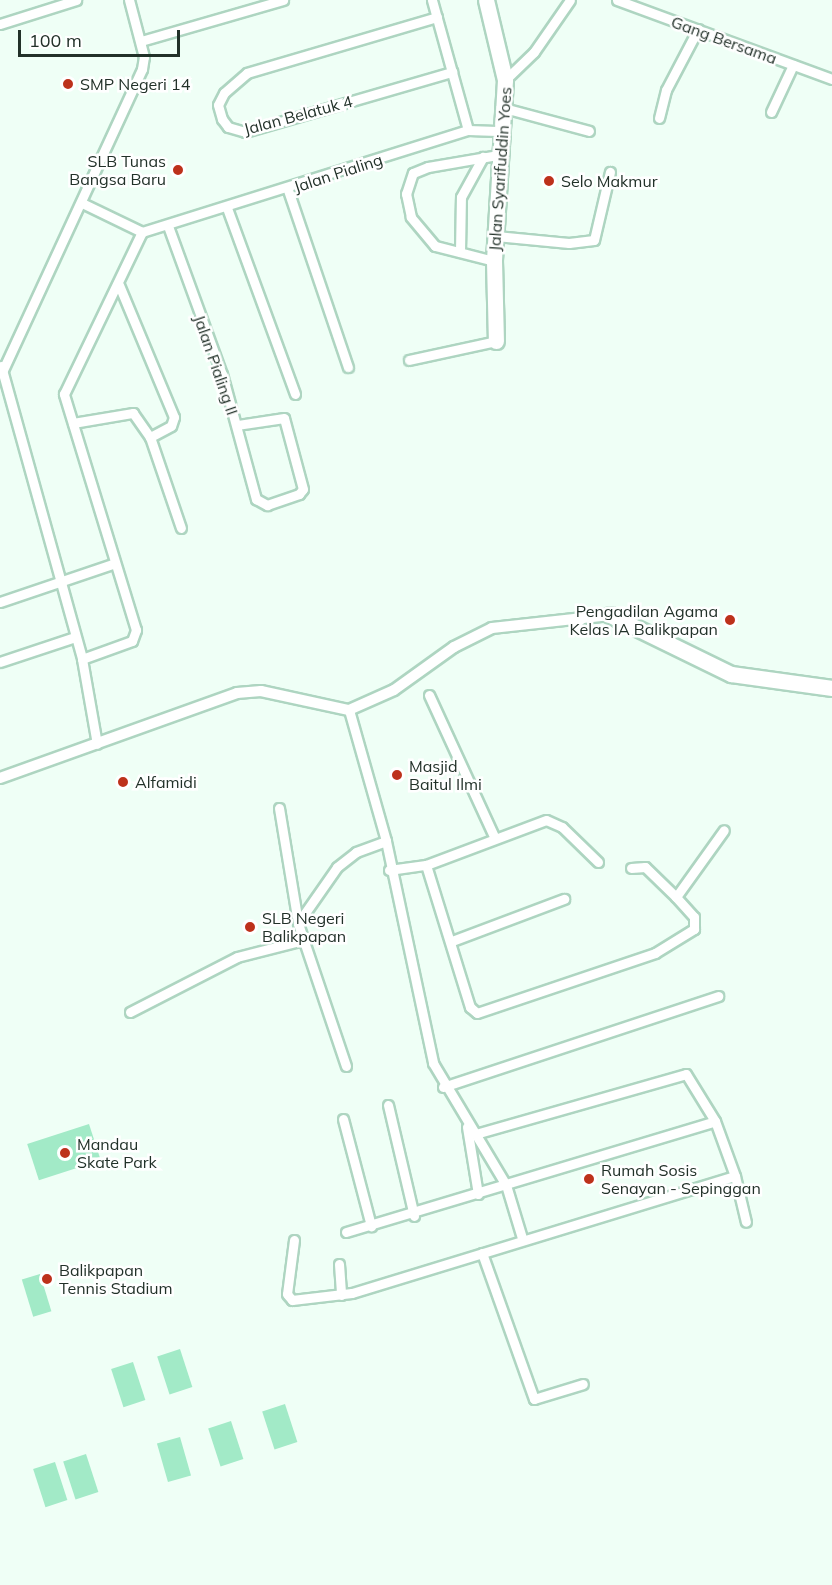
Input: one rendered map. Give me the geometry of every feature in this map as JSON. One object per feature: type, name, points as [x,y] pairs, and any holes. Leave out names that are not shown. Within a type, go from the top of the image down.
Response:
[{"type":"highway","name":"Jalan Syarifuddin Yoes","points":[[486,0],[506,80],[505,131],[494,261],[496,341]]},
{"type":"highway","points":[[610,615],[720,670],[832,688]]},
{"type":"street","points":[[0,24],[76,0]]},
{"type":"street","points":[[97,744],[82,659],[58,581],[1,368],[82,203],[142,69],[141,41],[129,0]]},
{"type":"street","points":[[141,41],[283,0]]},
{"type":"street","points":[[432,0],[468,130]]},
{"type":"street","points":[[506,80],[534,52],[570,0]]},
{"type":"street","name":"Gang Bersama","points":[[617,0],[832,79]]},
{"type":"street","name":"Jalan Belatuk 4","points":[[437,17],[247,73],[224,93],[218,105],[222,119],[228,127],[245,132],[452,72]]},
{"type":"street","points":[[659,118],[666,90],[698,29]]},
{"type":"street","points":[[771,112],[793,65]]},
{"type":"street","points":[[504,108],[589,131]]},
{"type":"street","name":"Jalan Pialing","points":[[142,232],[288,190],[468,130],[505,131]]},
{"type":"street","points":[[494,261],[435,246],[411,217],[407,185],[413,173],[428,167],[503,154]]},
{"type":"street","points":[[460,252],[461,197],[483,157]]},
{"type":"street","points":[[496,236],[568,243],[594,240],[610,172]]},
{"type":"street","points":[[288,190],[348,368]]},
{"type":"street","points":[[82,203],[142,232],[119,285],[64,394],[116,563],[135,635],[82,659]]},
{"type":"street","points":[[227,208],[295,394]]},
{"type":"street","name":"Jalan Pialing II","points":[[168,226],[237,425],[261,504],[296,497],[303,489],[287,423],[272,416],[237,425]]},
{"type":"street","points":[[119,285],[174,417],[171,426],[150,437]]},
{"type":"street","points":[[409,360],[496,341]]},
{"type":"street","points":[[73,423],[127,410],[150,437],[181,528]]},
{"type":"street","points":[[0,602],[116,563]]},
{"type":"street","points":[[0,778],[249,691],[350,710],[394,690],[454,647],[492,628],[610,615]]},
{"type":"street","points":[[0,662],[75,637]]},
{"type":"street","points":[[429,695],[494,836]]},
{"type":"street","points":[[350,710],[386,841],[389,870],[416,1002],[443,1087],[467,1127],[478,1194]]},
{"type":"street","points":[[279,808],[298,923],[346,1066]]},
{"type":"street","points":[[389,870],[426,865],[494,836],[546,820],[562,827],[598,862]]},
{"type":"street","points":[[676,897],[724,830]]},
{"type":"street","points":[[298,923],[336,867],[356,852],[386,841]]},
{"type":"street","points":[[426,865],[452,941],[470,1007],[477,1013],[493,1011],[673,944],[696,923],[676,897],[645,867],[632,868]]},
{"type":"street","points":[[452,941],[564,899]]},
{"type":"street","points":[[130,1012],[237,957],[303,940]]},
{"type":"street","points":[[443,1087],[718,996]]},
{"type":"street","points":[[479,1133],[683,1074],[715,1121],[735,1176],[746,1222]]},
{"type":"street","points":[[388,1105],[414,1216]]},
{"type":"street","points":[[343,1119],[371,1226]]},
{"type":"street","points":[[346,1232],[414,1216],[506,1185],[715,1121]]},
{"type":"street","points":[[467,1127],[479,1133],[506,1185],[522,1238]]},
{"type":"street","points":[[294,1240],[288,1298],[341,1295],[482,1253],[522,1238],[735,1176]]},
{"type":"street","points":[[482,1253],[534,1399],[583,1384]]},
{"type":"street","points":[[339,1264],[341,1295]]},
{"type":"green space","name":"Mandau Skate Park","points":[[89,1124],[101,1160],[39,1180],[27,1144]]},
{"type":"green space","points":[[40,1274],[51,1311],[33,1317],[22,1280]]},
{"type":"green space","points":[[180,1349],[192,1387],[170,1394],[157,1356]]},
{"type":"green space","points":[[133,1362],[145,1400],[123,1407],[111,1369]]},
{"type":"green space","points":[[285,1404],[297,1442],[275,1449],[262,1411]]},
{"type":"green space","points":[[231,1421],[243,1459],[221,1466],[208,1428]]},
{"type":"green space","points":[[180,1437],[191,1475],[168,1482],[157,1444]]},
{"type":"green space","points":[[86,1454],[98,1492],[76,1499],[63,1461]]},
{"type":"green space","points":[[55,1462],[67,1500],[45,1507],[33,1469]]},
{"type":"place","name":"SMP Negeri 14","points":[[68,84]]},
{"type":"place","name":"SLB Tunas Bangsa Baru","points":[[178,170]]},
{"type":"place","name":"Selo Makmur","points":[[549,181]]},
{"type":"place","name":"Pengadilan Agama Kelas IA Balikpapan","points":[[730,620]]},
{"type":"place","name":"Masjid Baitul Ilmi","points":[[397,775]]},
{"type":"place","name":"Alfamidi","points":[[123,782]]},
{"type":"place","name":"SLB Negeri Balikpapan","points":[[250,927]]},
{"type":"place","name":"Mandau Skate Park","points":[[65,1153]]},
{"type":"place","name":"Rumah Sosis Senayan - Sepinggan","points":[[589,1179]]},
{"type":"place","name":"Balikpapan Tennis Stadium","points":[[47,1279]]}]
